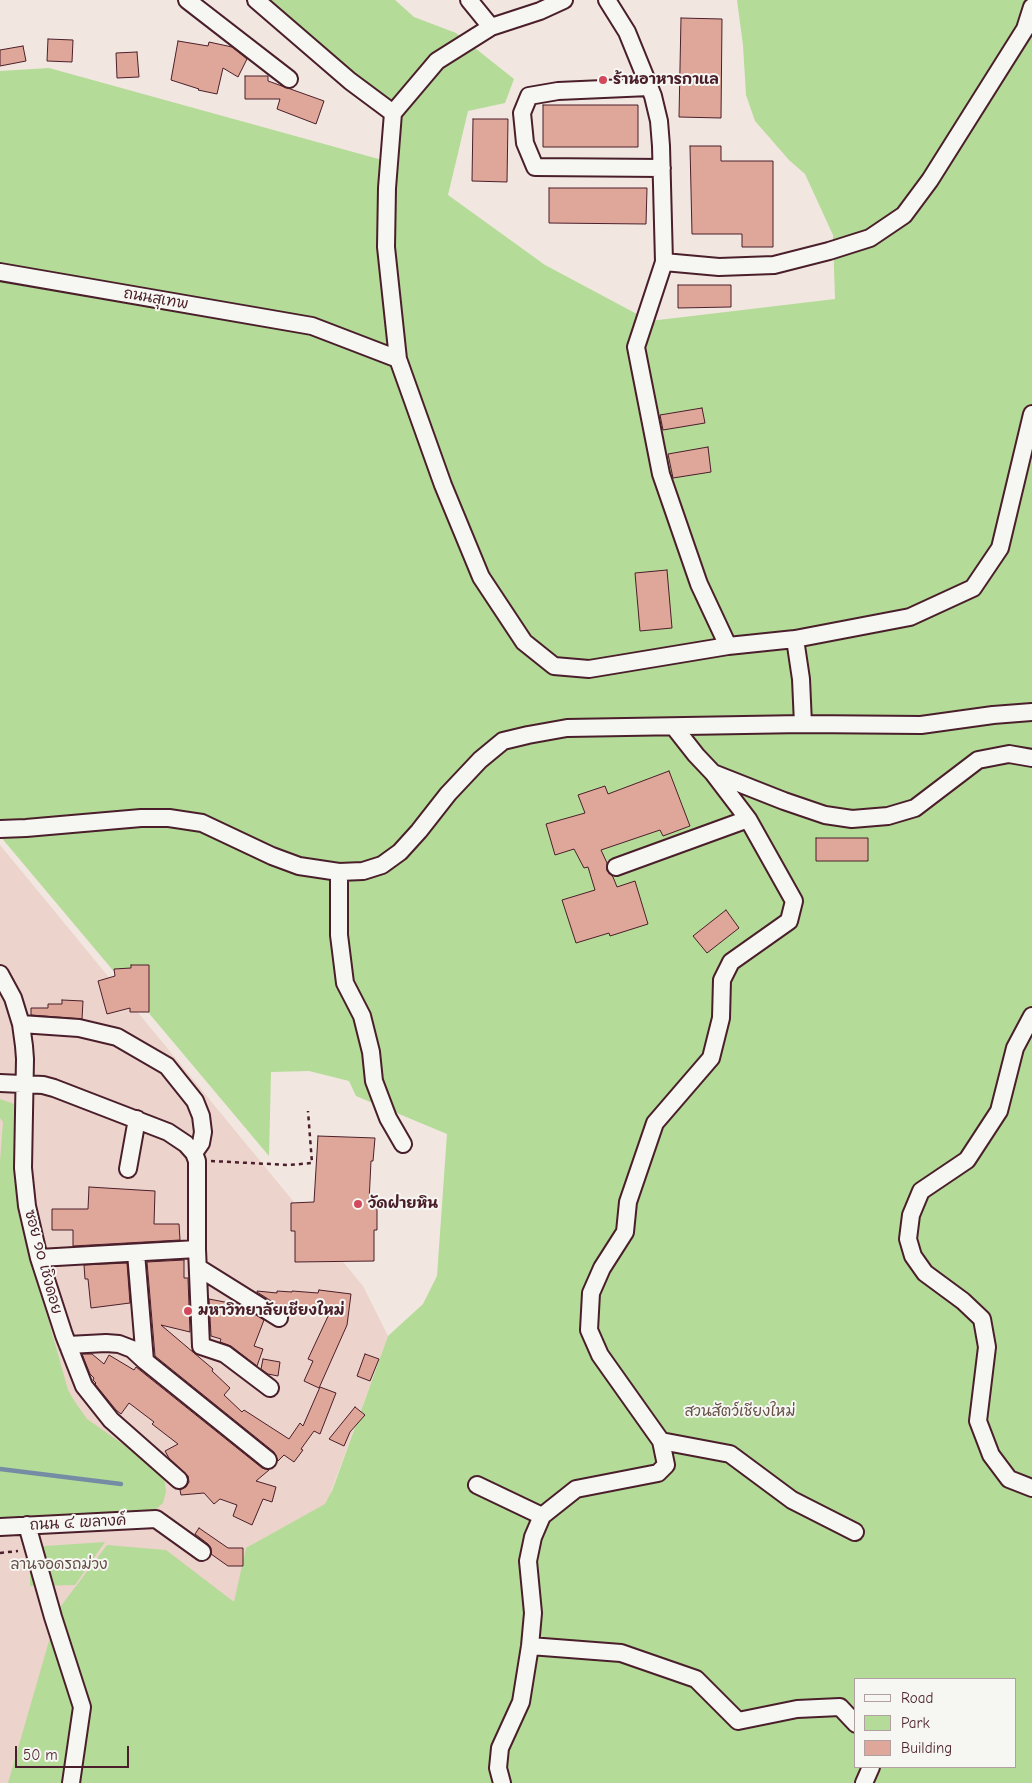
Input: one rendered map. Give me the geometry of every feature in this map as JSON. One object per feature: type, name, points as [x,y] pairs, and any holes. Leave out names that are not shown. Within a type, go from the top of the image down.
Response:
[{"type":"street","points":[[187,0],[289,79]]},
{"type":"street","points":[[256,0],[350,81],[393,113]]},
{"type":"street","points":[[469,0],[491,27]]},
{"type":"street","points":[[564,0],[540,11],[491,27],[437,61],[393,113],[387,188],[386,247],[398,359],[443,485],[481,577],[524,642],[554,666],[589,669],[728,646],[794,638],[910,617],[973,588],[1000,548],[1032,414]]},
{"type":"street","points":[[607,0],[627,32],[649,87],[659,121],[662,146],[664,262],[636,347],[662,474],[698,584],[728,646]]},
{"type":"street","points":[[664,262],[719,267],[774,265],[828,252],[870,238],[904,215],[930,180],[1025,29],[1032,7]]},
{"type":"street","points":[[649,87],[558,91],[529,96],[522,113],[524,143],[535,167],[662,168]]},
{"type":"street","name":"ถนนสุเทพ","points":[[0,272],[312,326],[398,359]]},
{"type":"street","points":[[794,638],[802,678],[803,724]]},
{"type":"street","points":[[0,829],[141,818],[169,818],[202,823],[272,856],[299,866],[339,872],[363,871],[382,865],[400,852],[448,794],[480,760],[503,741],[528,735],[567,728],[803,724],[921,725],[993,715],[1032,712]]},
{"type":"street","points":[[502,1783],[498,1768],[500,1748],[521,1702],[530,1646],[533,1613],[528,1562],[533,1537],[542,1516],[576,1489],[658,1474],[666,1465],[661,1441],[600,1355],[589,1330],[591,1293],[602,1268],[625,1232],[628,1202],[656,1123],[711,1058],[721,1018],[722,980],[731,962],[788,920],[794,902],[748,819],[713,773],[674,727]]},
{"type":"street","points":[[713,773],[809,810],[825,815],[852,819],[888,816],[915,808],[978,760],[1008,754],[1032,758]]},
{"type":"street","points":[[616,867],[748,819]]},
{"type":"street","points":[[339,872],[339,935],[345,983],[362,1016],[371,1052],[374,1081],[388,1118],[403,1144]]},
{"type":"street","name":"ซอย ๑๐ เชิงดอย","points":[[0,974],[13,998],[21,1024],[26,1058],[24,1185],[39,1258],[68,1345],[84,1386],[111,1420],[179,1480]]},
{"type":"street","points":[[1032,1016],[1015,1048],[999,1111],[967,1160],[921,1192],[911,1215],[908,1239],[913,1256],[924,1273],[963,1301],[982,1319],[987,1347],[978,1421],[991,1455],[1010,1478],[1032,1488]]},
{"type":"street","points":[[21,1024],[79,1028],[117,1037],[167,1066],[195,1101],[201,1116],[203,1132],[195,1157],[201,1346],[225,1354],[270,1388]]},
{"type":"street","points":[[0,1083],[43,1085],[137,1119],[168,1132],[186,1144],[195,1157]]},
{"type":"street","points":[[128,1169],[137,1119]]},
{"type":"street","points":[[39,1258],[197,1249]]},
{"type":"street","points":[[136,1253],[145,1361]]},
{"type":"street","points":[[199,1268],[279,1318]]},
{"type":"street","points":[[68,1345],[106,1343],[119,1344],[132,1349],[268,1460]]},
{"type":"street","points":[[661,1441],[730,1454],[792,1500],[855,1532]]},
{"type":"street","points":[[477,1484],[542,1516]]},
{"type":"street","name":"ถนน ๔ เขลางค์","points":[[0,1526],[156,1520],[202,1552]]},
{"type":"street","points":[[27,1525],[82,1707],[71,1783]]},
{"type":"street","points":[[530,1646],[622,1653],[696,1679],[738,1721],[797,1709],[840,1707],[854,1722]]},
{"type":"street","points":[[864,1783],[871,1768]]},
{"type":"path","points":[[195,1157],[288,1165],[312,1163],[308,1111]]},
{"type":"shaded area","name":"มหาวิทยาลัยเชียงใหม่","points":[[0,845],[363,1286],[388,1336],[332,1489],[290,1783],[0,1783]]},
{"type":"green space","name":"สวนสัตว์เชียงใหม่","points":[[258,0],[395,0],[414,17],[456,33],[514,79],[505,103],[468,111],[448,195],[545,265],[650,321],[835,299],[833,235],[805,174],[789,160],[755,121],[746,95],[743,45],[737,0],[1032,0],[1032,1783],[8,1783],[58,1610],[107,1545],[166,1550],[234,1602],[246,1548],[325,1504],[332,1491],[388,1336],[423,1304],[437,1276],[447,1134],[356,1096],[349,1081],[309,1071],[271,1072],[269,1156],[0,836],[0,71],[49,68],[393,163],[402,111]]},
{"type":"green space","points":[[0,1099],[14,1104],[16,1116],[18,1212],[68,1390],[87,1419],[154,1466],[164,1477],[166,1491],[163,1503],[155,1510],[137,1514],[0,1521],[0,1162],[3,1122],[0,1118]]},
{"type":"green space","name":"ลานจอดรถม่วง","points":[[105,1542],[75,1585],[30,1586],[30,1547]]},
{"type":"building","points":[[681,18],[722,19],[721,118],[679,117]]},
{"type":"building","points":[[48,39],[73,40],[72,62],[47,61]]},
{"type":"building","points":[[178,41],[208,46],[209,42],[232,47],[247,59],[238,77],[223,68],[217,94],[198,90],[171,80]]},
{"type":"building","points":[[23,46],[26,61],[0,66],[0,50]]},
{"type":"building","points":[[137,52],[139,77],[117,78],[116,53]]},
{"type":"building","points":[[245,76],[268,76],[268,81],[324,101],[316,124],[277,109],[280,99],[245,99]]},
{"type":"building","points":[[543,105],[638,105],[638,147],[543,147]]},
{"type":"building","points":[[473,119],[508,119],[507,182],[472,181]]},
{"type":"building","points":[[690,146],[721,146],[721,161],[773,161],[773,247],[742,247],[742,234],[692,234]]},
{"type":"building","points":[[549,188],[647,188],[646,224],[549,223]]},
{"type":"building","points":[[678,285],[731,285],[731,307],[678,308]]},
{"type":"building","points":[[702,408],[705,423],[663,430],[660,415]]},
{"type":"building","points":[[708,447],[711,472],[673,478],[668,454]]},
{"type":"building","points":[[667,570],[672,628],[640,631],[635,573]]},
{"type":"building","points":[[669,771],[690,826],[663,836],[660,830],[601,850],[607,863],[607,871],[613,877],[617,887],[635,881],[648,924],[610,936],[609,933],[576,943],[562,900],[595,890],[588,867],[584,868],[574,849],[555,855],[546,824],[585,813],[578,795],[605,786],[608,794]]},
{"type":"building","points":[[816,838],[868,838],[868,861],[816,861]]},
{"type":"building","points":[[726,910],[739,928],[707,953],[693,936]]},
{"type":"building","points":[[131,965],[149,965],[149,1012],[130,1012],[130,1008],[107,1014],[98,981],[115,976],[114,969],[131,968]]},
{"type":"building","points":[[62,1000],[83,1001],[82,1019],[31,1015],[31,1008],[48,1008],[48,1004],[62,1004]]},
{"type":"building","points":[[318,1136],[375,1138],[373,1161],[371,1161],[369,1202],[377,1202],[377,1230],[374,1230],[374,1261],[295,1262],[295,1231],[291,1231],[291,1203],[314,1202]]},
{"type":"building","points":[[89,1187],[155,1191],[154,1224],[179,1224],[180,1240],[73,1246],[73,1230],[52,1230],[52,1209],[88,1209]]},
{"type":"building","points":[[184,1260],[184,1278],[188,1278],[190,1332],[161,1325],[213,1369],[212,1371],[230,1388],[224,1395],[242,1412],[244,1410],[289,1439],[300,1423],[303,1426],[320,1387],[336,1393],[320,1434],[314,1431],[294,1462],[284,1455],[278,1461],[274,1452],[155,1356],[147,1262]]},
{"type":"building","points":[[127,1263],[130,1303],[91,1308],[88,1279],[85,1279],[84,1265]]},
{"type":"building","points":[[319,1290],[351,1294],[347,1325],[319,1388],[304,1381],[313,1361],[308,1359],[330,1312],[279,1306],[257,1291],[318,1293]]},
{"type":"building","points":[[209,1299],[240,1305],[264,1320],[254,1346],[263,1349],[257,1366],[231,1346],[220,1342],[221,1339],[211,1336]]},
{"type":"building","points":[[82,1354],[92,1354],[104,1364],[109,1355],[134,1370],[136,1367],[262,1468],[269,1470],[256,1481],[276,1487],[272,1502],[263,1499],[252,1525],[233,1516],[237,1505],[220,1499],[214,1504],[204,1493],[181,1495],[180,1490],[186,1487],[189,1482],[188,1476],[169,1458],[165,1451],[178,1444],[129,1403],[121,1414],[116,1410],[95,1384]]},
{"type":"building","points":[[365,1354],[379,1359],[370,1381],[357,1376]]},
{"type":"building","points":[[263,1359],[280,1362],[278,1376],[268,1374],[261,1369]]},
{"type":"building","points":[[355,1407],[365,1415],[350,1432],[344,1446],[329,1439]]},
{"type":"building","points":[[199,1528],[228,1548],[243,1548],[243,1566],[228,1566],[211,1554],[211,1548],[208,1544],[195,1534]]},
{"type":"waterway","points":[[0,1469],[121,1484]]},
{"type":"place","name":"ร้านอาหารกาแล","points":[[603,80]]},
{"type":"place","name":"วัดฝายหิน","points":[[358,1204]]},
{"type":"place","name":"มหาวิทยาลัยเชียงใหม่","points":[[188,1311]]}]
